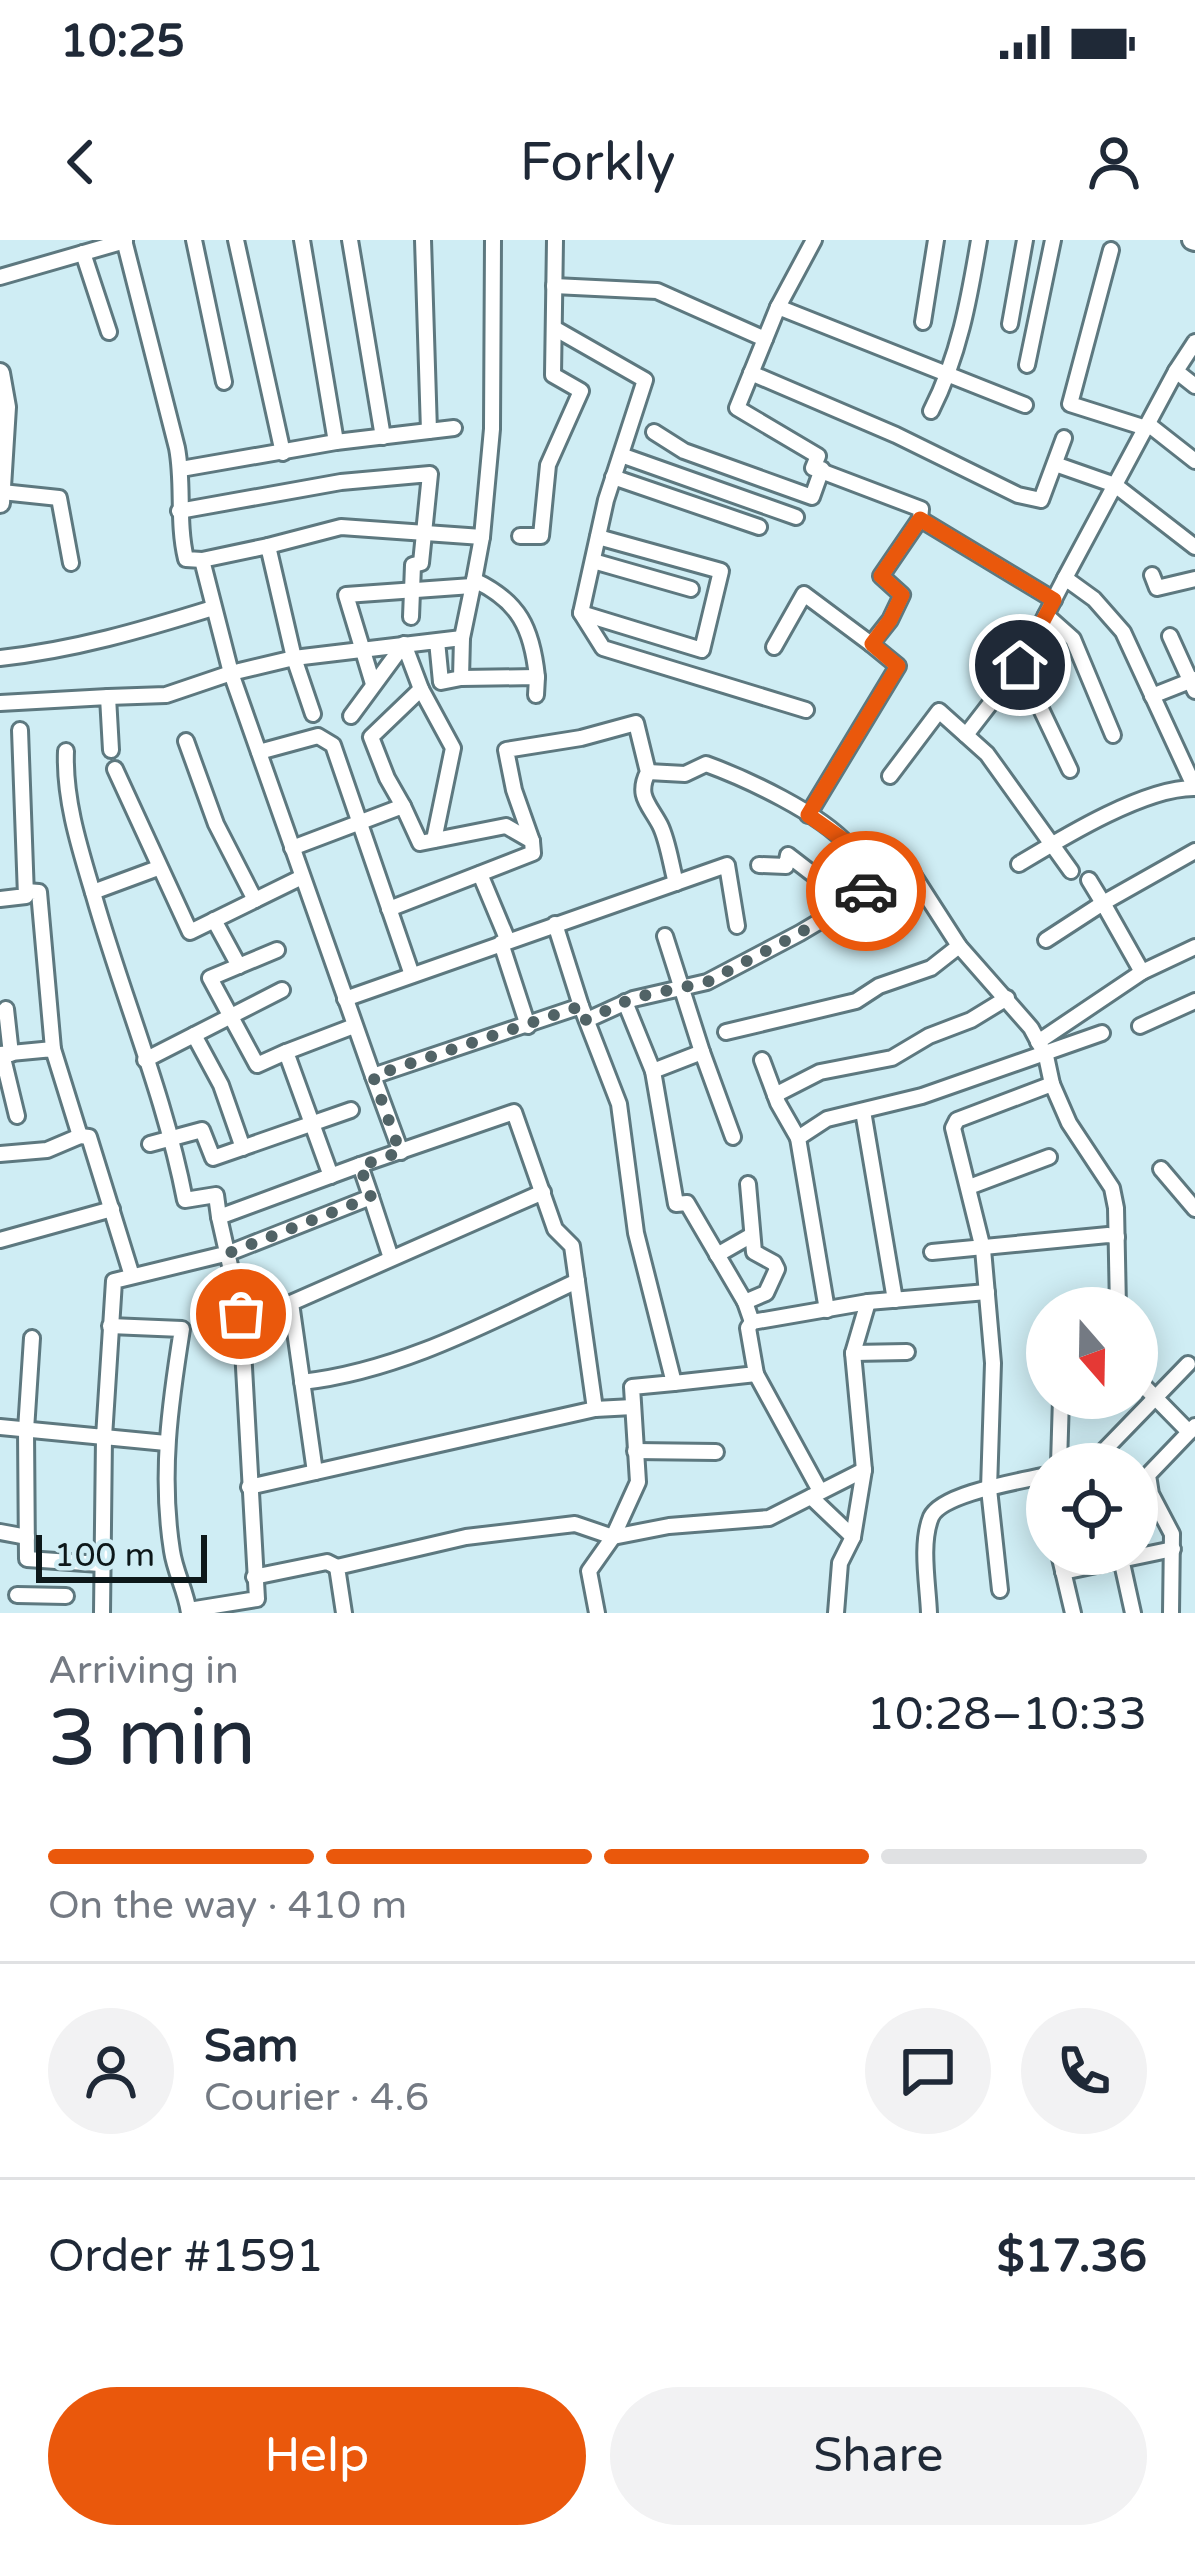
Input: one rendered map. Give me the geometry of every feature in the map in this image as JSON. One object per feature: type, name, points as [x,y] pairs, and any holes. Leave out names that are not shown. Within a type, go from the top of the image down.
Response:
[{"type":"street","points":[[194,240],[224,382]]},
{"type":"street","points":[[236,240],[283,453]]},
{"type":"street","points":[[302,240],[336,442]]},
{"type":"street","points":[[350,240],[383,436]]},
{"type":"street","points":[[423,240],[429,431]]},
{"type":"street","points":[[461,678],[462,638],[482,537],[492,429],[493,240]]},
{"type":"street","points":[[520,536],[542,536],[548,465],[581,392],[553,375],[555,240]]},
{"type":"street","points":[[814,240],[778,307],[737,408],[818,456],[813,468],[920,509],[920,519],[881,576],[902,595],[872,644]]},
{"type":"street","points":[[923,322],[936,240]]},
{"type":"street","points":[[931,411],[950,374],[966,320],[980,240]]},
{"type":"street","points":[[1010,324],[1024,240]]},
{"type":"street","points":[[1027,365],[1053,240]]},
{"type":"street","points":[[0,277],[125,241],[181,469],[178,511],[186,559],[202,560],[341,527],[482,537]]},
{"type":"street","points":[[1111,250],[1070,404],[1147,426],[1195,461]]},
{"type":"street","points":[[83,253],[110,332]]},
{"type":"street","points":[[554,286],[657,291],[765,339]]},
{"type":"street","points":[[778,307],[1025,405]]},
{"type":"street","points":[[554,328],[645,380],[614,477],[581,613],[603,647],[806,710]]},
{"type":"street","points":[[966,735],[1020,665],[1195,342]]},
{"type":"street","points":[[1177,371],[1195,386]]},
{"type":"street","points":[[0,373],[1,498],[59,498],[71,563]]},
{"type":"street","points":[[751,373],[896,435],[1018,495],[1041,500],[1064,438]]},
{"type":"street","points":[[181,469],[336,442],[454,428]]},
{"type":"street","points":[[654,432],[684,451],[812,497],[822,469]]},
{"type":"street","points":[[621,455],[796,517]]},
{"type":"street","points":[[1055,464],[1115,485],[1195,547]]},
{"type":"street","points":[[178,511],[341,482],[430,474],[421,563],[413,565],[411,617]]},
{"type":"street","points":[[614,477],[759,527]]},
{"type":"street","points":[[920,519],[1050,608],[1073,639],[1113,735]]},
{"type":"street","points":[[581,613],[702,650],[721,571],[598,537]]},
{"type":"street","points":[[268,546],[294,658],[313,714]]},
{"type":"street","points":[[202,560],[231,673],[400,1152]]},
{"type":"street","points":[[593,561],[691,589]]},
{"type":"street","points":[[1152,575],[1157,588],[1195,579]]},
{"type":"street","points":[[1019,864],[1147,799],[1195,788],[1123,632],[1094,599],[1065,578]]},
{"type":"street","points":[[373,684],[346,595],[473,583],[499,591],[527,626],[533,638],[536,695]]},
{"type":"street","points":[[774,647],[804,594],[898,666],[808,815]]},
{"type":"street","points":[[0,658],[101,642],[213,608]]},
{"type":"street","points":[[1152,696],[1193,684],[1170,636]]},
{"type":"street","points":[[0,704],[166,695],[294,658],[462,638]]},
{"type":"street","points":[[437,641],[441,682],[537,676]]},
{"type":"street","points":[[352,716],[404,644]]},
{"type":"street","points":[[404,644],[453,748],[434,840]]},
{"type":"street","points":[[1020,665],[1070,770]]},
{"type":"street","points":[[421,688],[371,737],[420,843],[506,826],[532,841]]},
{"type":"street","points":[[108,697],[111,750]]},
{"type":"street","points":[[890,776],[939,711],[987,754],[1071,871]]},
{"type":"street","points":[[389,909],[532,853],[506,750],[635,723],[648,772],[641,786],[645,807],[660,826],[676,883]]},
{"type":"street","points":[[0,899],[26,896],[20,730]]},
{"type":"street","points":[[259,752],[318,736],[333,745],[412,975]]},
{"type":"street","points":[[186,741],[216,824],[255,900]]},
{"type":"street","points":[[66,751],[76,833],[173,1138],[184,1200],[216,1195],[229,1253],[241,1314],[256,1599],[189,1612],[172,1557],[166,1443],[182,1329],[110,1326]]},
{"type":"street","points":[[648,772],[685,774],[706,764],[735,774],[848,843],[879,885]]},
{"type":"street","points":[[115,769],[190,932],[302,877]]},
{"type":"street","points":[[292,848],[403,806]]},
{"type":"street","points":[[1046,940],[1195,851]]},
{"type":"street","points":[[759,865],[786,866],[788,855],[849,902]]},
{"type":"street","points":[[345,999],[727,865],[737,926]]},
{"type":"street","points":[[93,892],[158,868]]},
{"type":"street","points":[[373,1076],[528,1026],[707,982],[904,871],[912,874],[959,946],[1007,998],[1042,1049],[1069,1123],[1112,1188],[1118,1287]]},
{"type":"street","points":[[480,874],[528,1026]]},
{"type":"street","points":[[1089,880],[1142,972]]},
{"type":"street","points":[[26,891],[39,892],[52,1049],[80,1136]]},
{"type":"street","points":[[214,920],[238,966]]},
{"type":"street","points":[[555,924],[619,1105],[636,1233],[674,1383]]},
{"type":"street","points":[[665,935],[733,1137]]},
{"type":"street","points":[[726,1032],[856,1001],[879,986],[931,968],[959,946]]},
{"type":"street","points":[[1042,1049],[1142,972],[1195,947]]},
{"type":"street","points":[[277,950],[210,978],[257,1065],[354,1025]]},
{"type":"street","points":[[145,1060],[282,990]]},
{"type":"street","points":[[775,1095],[820,1072],[892,1058],[1007,998]]},
{"type":"street","points":[[1141,1026],[1195,1001]]},
{"type":"street","points":[[625,1002],[653,1071],[676,1204],[687,1203],[752,1322]]},
{"type":"street","points":[[6,1009],[4,1054],[17,1116]]},
{"type":"street","points":[[798,1138],[827,1119],[922,1096],[1042,1049],[1102,1033]]},
{"type":"street","points":[[194,1035],[221,1085],[243,1148]]},
{"type":"street","points":[[4,1054],[52,1049]]},
{"type":"street","points":[[286,1052],[331,1176]]},
{"type":"street","points":[[653,1071],[702,1052]]},
{"type":"street","points":[[762,1060],[798,1138],[827,1310]]},
{"type":"street","points":[[1000,1590],[989,1489],[993,1363],[983,1250],[954,1123],[1052,1084]]},
{"type":"street","points":[[150,1144],[202,1130],[214,1158],[351,1111]]},
{"type":"street","points":[[219,1217],[514,1112],[555,1228],[572,1246],[595,1409]]},
{"type":"street","points":[[862,1112],[895,1300]]},
{"type":"street","points":[[0,1154],[46,1150],[89,1137],[132,1276]]},
{"type":"street","points":[[969,1187],[1049,1157]]},
{"type":"street","points":[[360,1166],[391,1258]]},
{"type":"street","points":[[1161,1169],[1188,1185],[1195,1209]]},
{"type":"street","points":[[745,1302],[766,1293],[777,1269],[774,1263],[755,1256],[748,1184]]},
{"type":"street","points":[[315,1472],[291,1304],[543,1192]]},
{"type":"street","points":[[102,1613],[104,1437],[114,1281],[229,1253],[371,1197]]},
{"type":"street","points":[[0,1240],[112,1209]]},
{"type":"street","points":[[932,1252],[1108,1234],[1117,1238]]},
{"type":"street","points":[[717,1255],[752,1235]]},
{"type":"street","points":[[302,1382],[358,1372],[429,1350],[577,1281]]},
{"type":"street","points":[[854,1537],[816,1494],[756,1374],[748,1328],[752,1322],[868,1302],[987,1292]]},
{"type":"street","points":[[836,1613],[840,1563],[854,1537],[864,1470],[853,1353],[868,1302]]},
{"type":"street","points":[[32,1338],[26,1430],[27,1559],[100,1564]]},
{"type":"street","points":[[853,1353],[907,1352]]},
{"type":"street","points":[[1158,1396],[1188,1364]]},
{"type":"street","points":[[597,1613],[589,1571],[614,1537],[638,1482],[632,1387],[756,1374]]},
{"type":"street","points":[[1158,1400],[1192,1429],[1148,1475],[1151,1494],[1172,1534],[1171,1613]]},
{"type":"street","points":[[249,1487],[595,1409],[633,1407]]},
{"type":"street","points":[[1112,1443],[1135,1419]]},
{"type":"street","points":[[0,1426],[166,1443]]},
{"type":"street","points":[[635,1451],[716,1452]]},
{"type":"street","points":[[254,1577],[327,1562],[337,1567],[466,1538],[575,1524],[614,1537],[669,1526],[769,1518],[864,1470]]},
{"type":"street","points":[[928,1613],[931,1518],[954,1499],[1026,1480]]},
{"type":"street","points":[[0,1532],[27,1537]]},
{"type":"street","points":[[1158,1551],[1173,1549]]},
{"type":"street","points":[[337,1567],[344,1613]]},
{"type":"street","points":[[1064,1575],[1072,1613]]},
{"type":"street","points":[[1125,1575],[1133,1613]]},
{"type":"street","points":[[18,1613],[17,1590],[67,1596]]},
{"type":"way so far","points":[[241,1314],[229,1253],[371,1197],[360,1166],[400,1152],[373,1076],[581,1006],[586,1020],[633,998],[707,982],[800,933],[866,891]]},
{"type":"route","points":[[866,891],[879,885],[848,843],[808,815],[898,666],[872,644],[902,595],[881,576],[920,519],[1054,600],[1020,665]]}]
